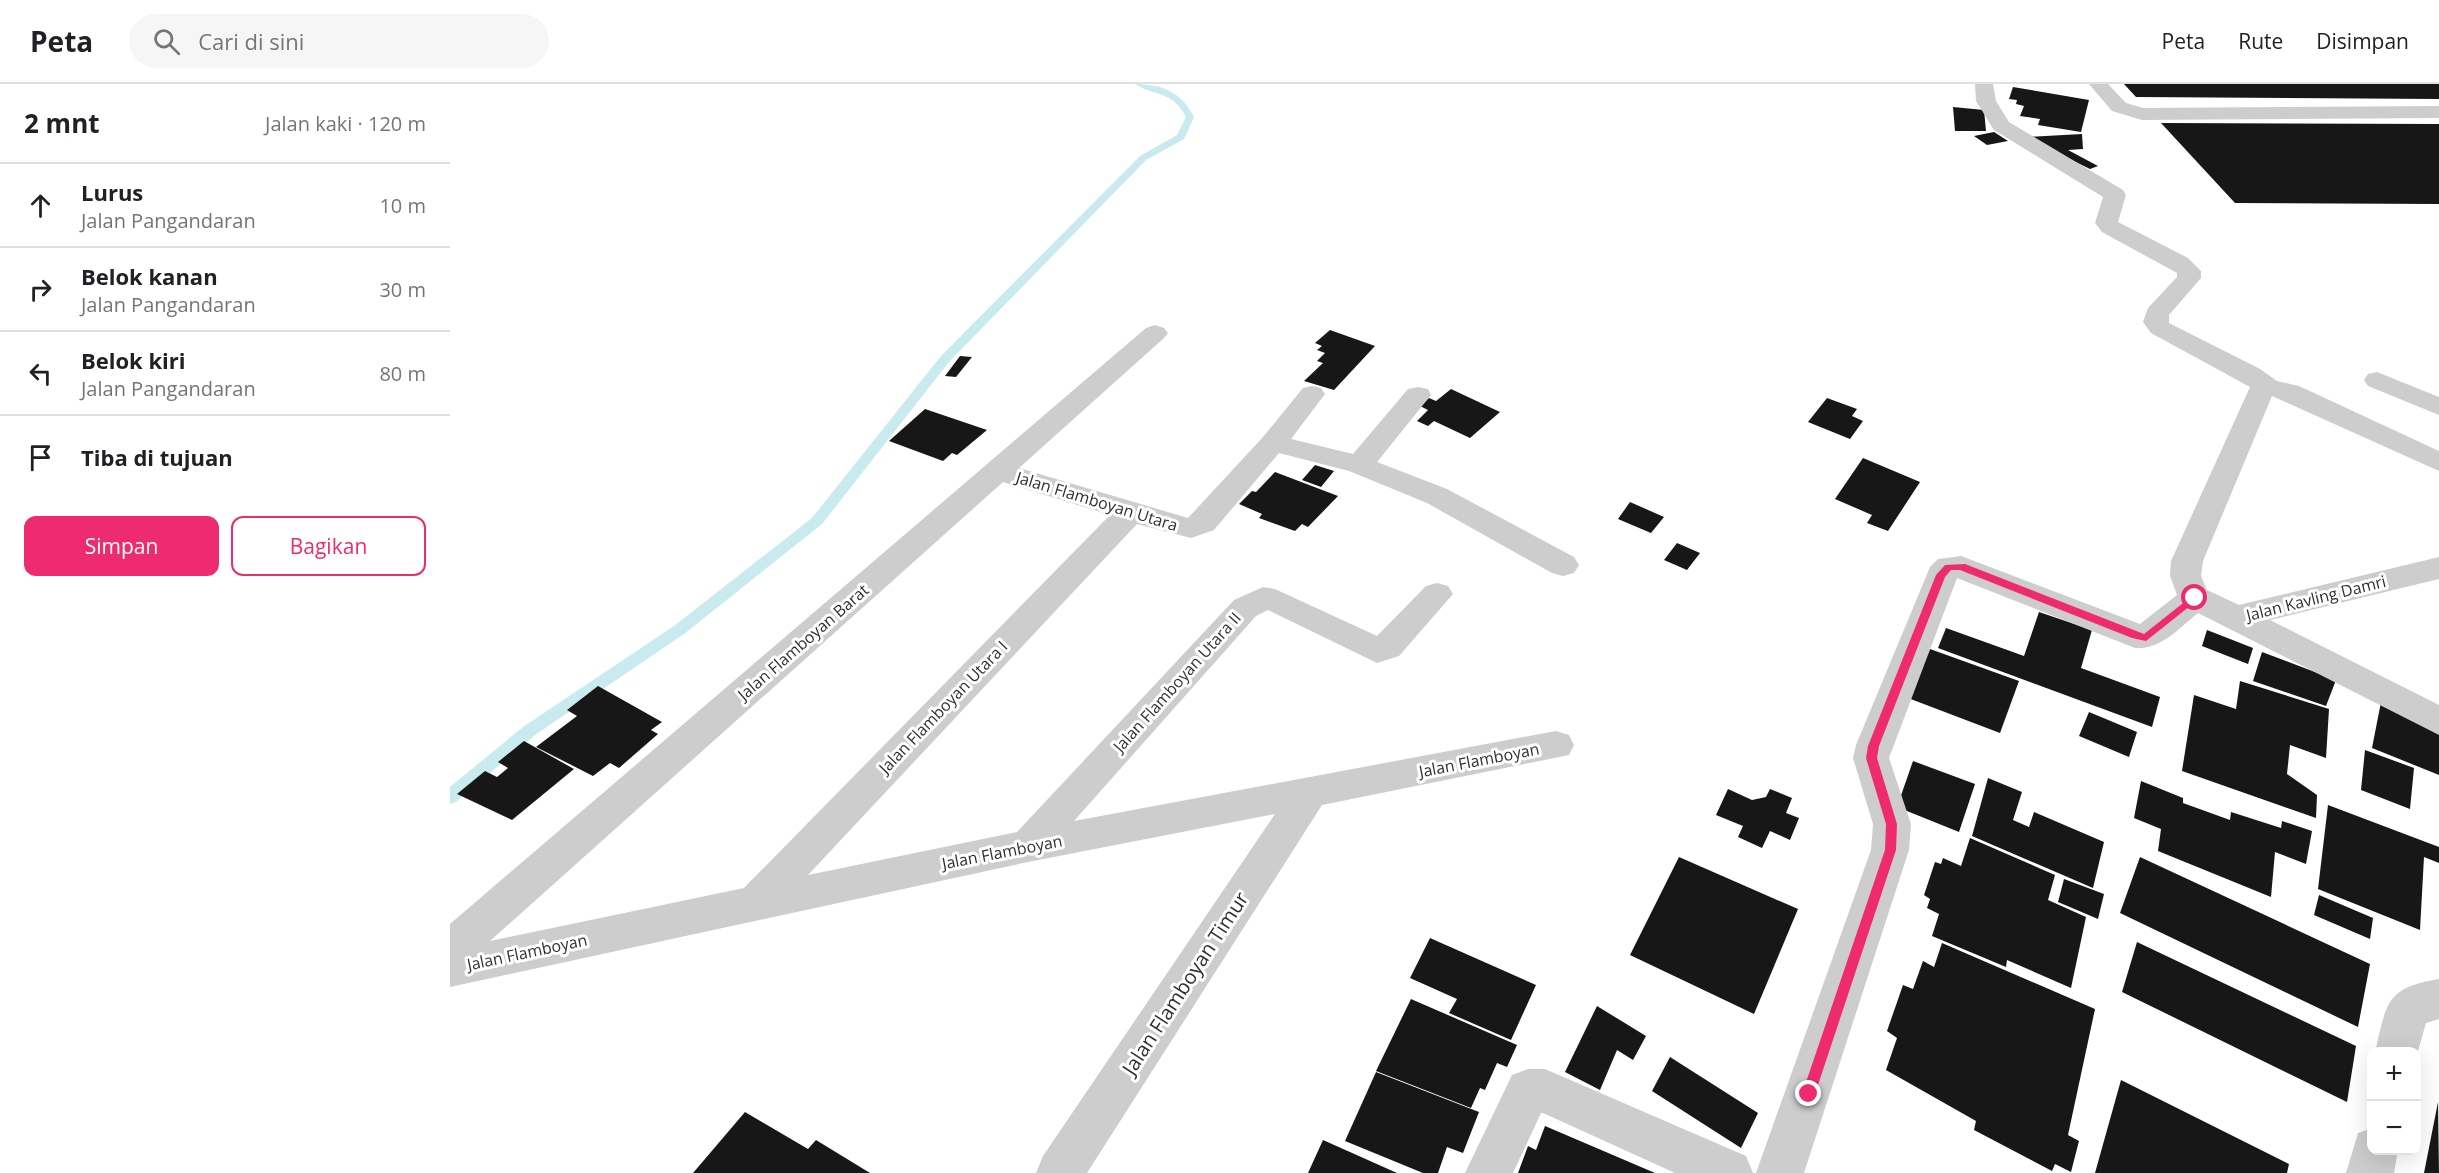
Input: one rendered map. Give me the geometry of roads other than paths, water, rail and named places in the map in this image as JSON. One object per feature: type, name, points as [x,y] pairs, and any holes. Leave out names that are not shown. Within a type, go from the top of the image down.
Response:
[{"type":"street","points":[[1984,84],[1986,101],[2001,126],[2115,195],[2107,213],[2106,223],[2110,227],[2180,263],[2189,271],[2189,278],[2157,313],[2155,322],[2160,328],[2251,375],[2268,387],[2290,392],[2439,462]]},
{"type":"street","points":[[2098,84],[2119,107],[2142,114],[2439,112]]},
{"type":"street","name":"Jalan Flamboyan Barat","points":[[450,950],[1155,333]]},
{"type":"street","points":[[2377,380],[2439,407]]},
{"type":"street","points":[[1780,1173],[1890,850],[1892,824],[1871,758],[1941,575],[1948,567],[1961,567],[2135,636],[2146,637],[2195,598],[2186,581],[2184,571],[2187,561],[2259,393],[2268,387]]},
{"type":"street","name":"Jalan Flamboyan Utara","points":[[998,471],[1130,513],[1191,528],[1203,524],[1312,394]]},
{"type":"street","points":[[1359,465],[1418,395]]},
{"type":"street","points":[[1273,443],[1359,465],[1437,496],[1563,566]]},
{"type":"street","name":"Jalan Flamboyan Utara I","points":[[757,902],[1130,513]]},
{"type":"street","name":"Jalan Kavling Damri","points":[[2195,598],[2236,617],[2439,568]]},
{"type":"street","name":"Jalan Flamboyan Utara II","points":[[1028,846],[1245,608],[1263,598],[1275,600],[1377,651],[1387,647],[1437,594]]},
{"type":"street","points":[[2236,617],[2439,721]]},
{"type":"street","name":"Jalan Flamboyan","points":[[450,968],[1028,846],[1556,746]]},
{"type":"street","name":"Jalan Flamboyan Timur","points":[[1060,1173],[1310,792]]},
{"type":"street","points":[[2398,1047],[2406,1014],[2415,1003],[2439,999]]},
{"type":"street","points":[[1489,1173],[1528,1091],[1545,1091],[1729,1173]]},
{"type":"street","points":[[2370,1173],[2374,1155]]},
{"type":"waterway","points":[[450,797],[529,731],[679,630],[817,521],[945,359],[1143,158],[1181,137],[1190,117],[1186,109],[1170,94],[1139,84]]}]
